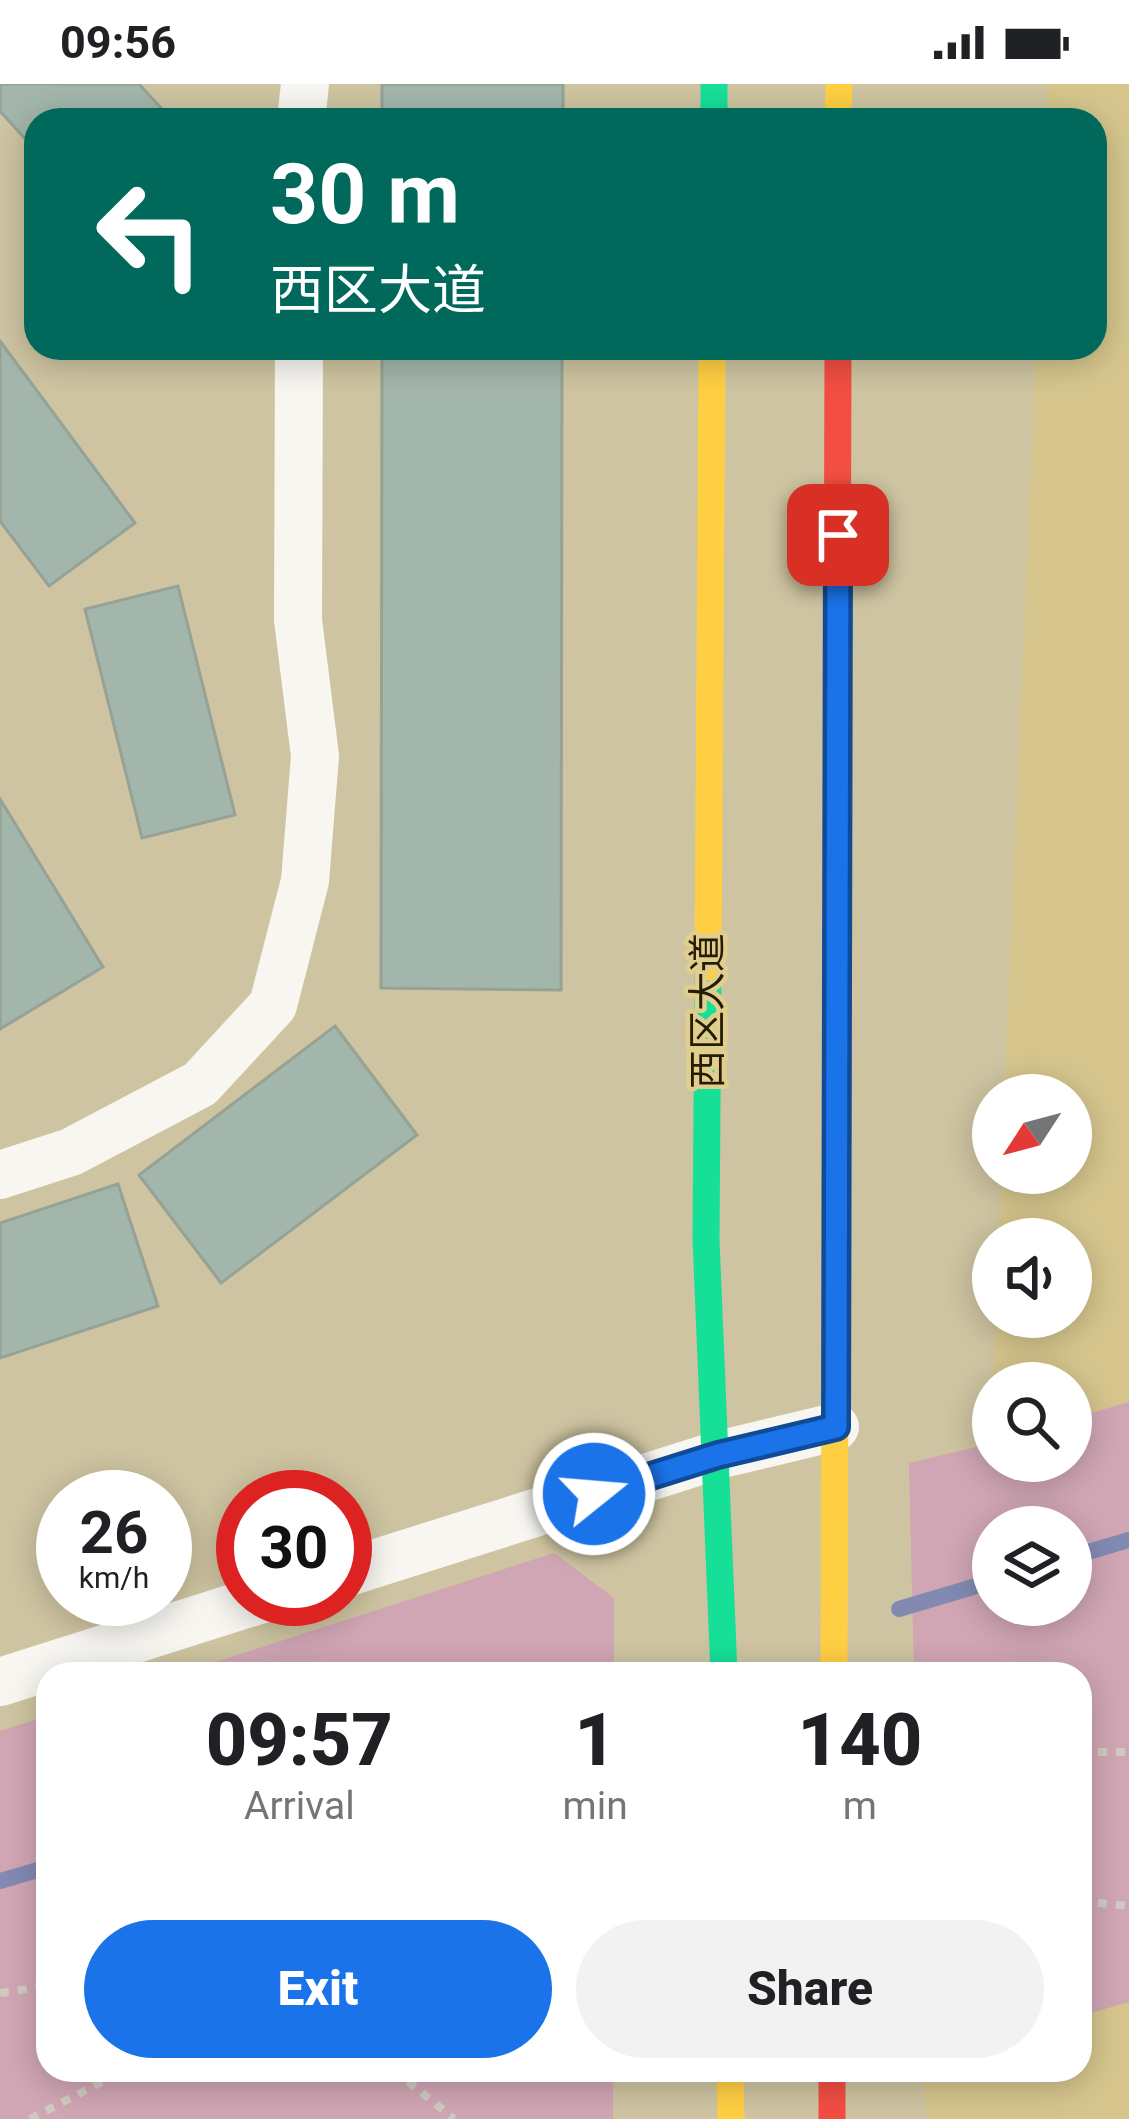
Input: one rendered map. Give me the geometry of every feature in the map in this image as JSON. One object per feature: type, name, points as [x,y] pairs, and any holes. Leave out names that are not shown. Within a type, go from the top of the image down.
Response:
[{"type":"main road","name":"西区大道","points":[[712,360],[706,1239],[724,1662]]},
{"type":"main road","points":[[834,1662],[838,360]]},
{"type":"main road","points":[[730,2082],[730,2119]]},
{"type":"main road","points":[[832,2082],[832,2119]]},
{"type":"street","points":[[0,1175],[71,1151],[200,1084],[273,1005],[305,881],[315,756],[298,620],[299,360]]},
{"type":"street","points":[[372,1564],[718,1455],[836,1427]]},
{"type":"street","points":[[63,1662],[216,1614]]},
{"type":"street","points":[[0,1682],[36,1671]]},
{"type":"path","points":[[1092,1752],[1129,1751]]},
{"type":"path","points":[[1092,1902],[1129,1906]]},
{"type":"path","points":[[0,1993],[36,1988]]},
{"type":"path","points":[[30,2119],[102,2082]]},
{"type":"path","points":[[409,2082],[454,2119]]},
{"type":"shaded area","points":[[1047,84],[1129,84],[1129,1402],[1092,1413],[1092,1362],[993,1362],[994,1338],[1092,1338],[1092,1218],[999,1218],[1000,1194],[1092,1194],[1092,1074],[1005,1074],[1035,360],[1107,360],[1107,108],[1046,108]]},
{"type":"shaded area","points":[[1129,1402],[1129,2002],[1092,2013],[1092,1662],[914,1662],[909,1463],[972,1448],[972,1482],[1092,1482],[1092,1413]]},
{"type":"shaded area","points":[[554,1553],[614,1598],[614,1662],[215,1662],[327,1626],[372,1626],[372,1612]]},
{"type":"shaded area","points":[[36,1720],[36,2082],[613,2082],[613,2119],[0,2119],[0,1731]]},
{"type":"shaded area","points":[[1129,2002],[1129,2119],[927,2119],[924,2082],[1092,2082],[1092,2013]]},
{"type":"building","points":[[0,84],[139,84],[161,108],[24,108],[24,138],[0,111]]},
{"type":"building","points":[[382,84],[563,84],[563,108],[382,108]]},
{"type":"building","points":[[0,341],[135,523],[49,586],[0,521]]},
{"type":"building","points":[[382,360],[562,360],[561,990],[381,988]]},
{"type":"building","points":[[178,586],[235,815],[142,838],[85,609]]},
{"type":"building","points":[[0,799],[103,967],[0,1029]]},
{"type":"building","points":[[335,1026],[417,1135],[221,1283],[139,1175]]},
{"type":"building","points":[[118,1184],[158,1306],[0,1358],[0,1223]]},
{"type":"waterway","points":[[1092,1551],[1129,1540]]},
{"type":"waterway","points":[[899,1609],[972,1587]]},
{"type":"waterway","points":[[0,1881],[36,1870]]},
{"type":"traffic: fast","points":[[714,84],[714,108]]},
{"type":"traffic: fast","points":[[708,967],[706,1239],[724,1662]]},
{"type":"traffic: slow","points":[[838,108],[839,84]]},
{"type":"traffic: slow","points":[[708,967],[712,360]]},
{"type":"traffic: slow","points":[[834,1662],[837,712]]},
{"type":"traffic: slow","points":[[730,2082],[731,2119]]},
{"type":"traffic: jam","points":[[837,712],[838,360]]},
{"type":"traffic: jam","points":[[832,2082],[832,2119]]},
{"type":"route","points":[[594,1494],[718,1455],[836,1427],[838,535]]}]
